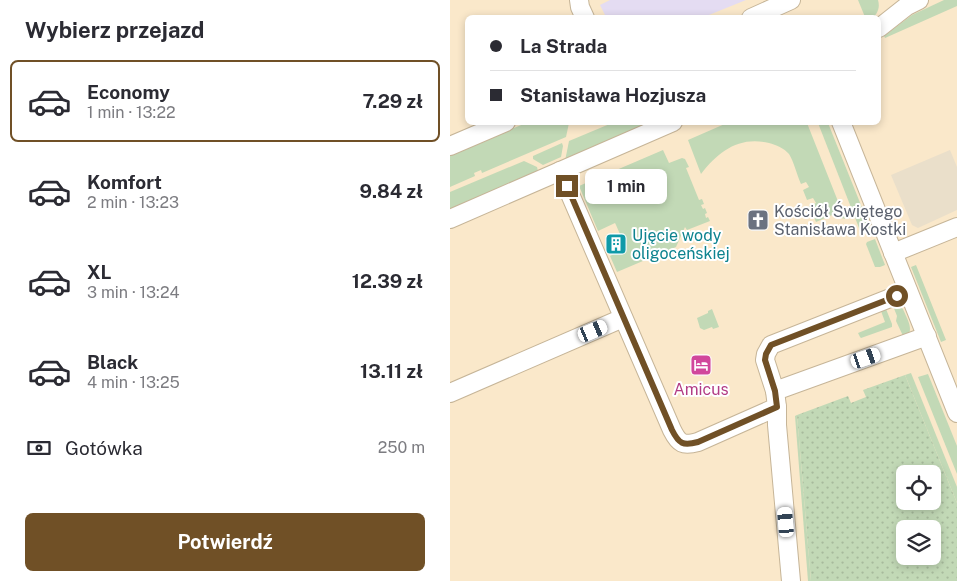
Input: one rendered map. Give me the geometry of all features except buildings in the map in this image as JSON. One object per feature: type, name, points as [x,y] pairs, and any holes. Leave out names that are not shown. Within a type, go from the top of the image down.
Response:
[{"type":"street","points":[[579,0],[584,15]]},
{"type":"street","points":[[755,15],[768,4],[791,0]]},
{"type":"street","points":[[883,25],[890,16],[892,0]]},
{"type":"street","points":[[883,25],[907,6],[920,0]]},
{"type":"street","points":[[450,146],[499,125]]},
{"type":"street","points":[[450,219],[666,125]]},
{"type":"street","points":[[842,125],[957,413]]},
{"type":"street","points":[[560,171],[672,430],[677,439],[682,443],[698,442],[776,399],[927,336]]},
{"type":"street","points":[[893,253],[957,227]]},
{"type":"street","points":[[791,581],[776,399],[765,360],[766,354],[771,345],[908,291]]},
{"type":"street","points":[[450,393],[623,318]]},
{"type":"shaded area","points":[[610,0],[746,0],[709,15],[605,15],[600,5]]},
{"type":"shaded area","points":[[950,150],[957,167],[957,210],[918,228],[912,225],[891,175]]},
{"type":"green space","points":[[858,0],[878,0],[879,5],[876,15],[864,15]]},
{"type":"green space","points":[[944,0],[957,0],[957,6],[885,38],[884,36],[912,15]]},
{"type":"green space","points":[[521,125],[569,125],[566,137],[482,173],[481,170],[474,173],[475,176],[450,187],[450,155]]},
{"type":"green space","points":[[607,125],[649,125],[565,161],[569,141]]},
{"type":"green space","points":[[722,125],[808,125],[845,219],[832,215],[816,222],[809,206],[816,203],[813,198],[807,200],[803,190],[809,187],[806,182],[801,184],[789,154],[782,148],[758,141],[739,144],[730,147],[715,158],[701,174],[688,140]]},
{"type":"green space","points":[[819,125],[829,125],[871,230],[861,233]]},
{"type":"green space","points":[[562,143],[561,157],[543,165],[533,159],[533,156]]},
{"type":"green space","points":[[663,150],[669,163],[682,158],[685,159],[689,167],[686,168],[699,200],[702,199],[704,204],[701,205],[707,213],[705,214],[706,218],[708,217],[710,221],[687,230],[685,227],[676,247],[617,272],[610,256],[626,248],[616,225],[615,223],[598,231],[579,186]]},
{"type":"green space","points":[[524,161],[537,167],[538,171],[450,210],[450,192]]},
{"type":"green space","points":[[875,239],[885,265],[880,267],[875,267],[866,244]]},
{"type":"green space","points":[[916,265],[946,340],[941,342],[911,267]]},
{"type":"green space","points":[[893,306],[903,309],[908,321],[910,329],[908,335],[904,338],[896,321],[897,316]]},
{"type":"green space","points":[[712,309],[719,327],[704,330],[700,328],[697,318]]},
{"type":"green space","points":[[886,309],[892,327],[861,338],[858,333],[885,322],[881,311]]},
{"type":"green space","points":[[911,373],[957,487],[957,503],[905,375]]},
{"type":"green space","points":[[928,374],[957,446],[957,474],[918,377]]},
{"type":"green space","points":[[905,375],[957,503],[957,581],[811,581],[797,415],[848,396],[851,403],[866,397],[863,390]]},
{"type":"green space","points":[[797,415],[811,581],[808,581],[795,416]]},
{"type":"place","name":"Kościół Świętego Stanisława Kostki","points":[[758,220]]},
{"type":"place","name":"Ujęcie wody oligoceńskiej","points":[[616,244]]},
{"type":"place","name":"Amicus","points":[[701,365]]},
{"type":"route","points":[[567,186],[672,430],[677,439],[682,443],[698,442],[777,407],[775,391],[765,360],[771,345],[897,296]]}]
